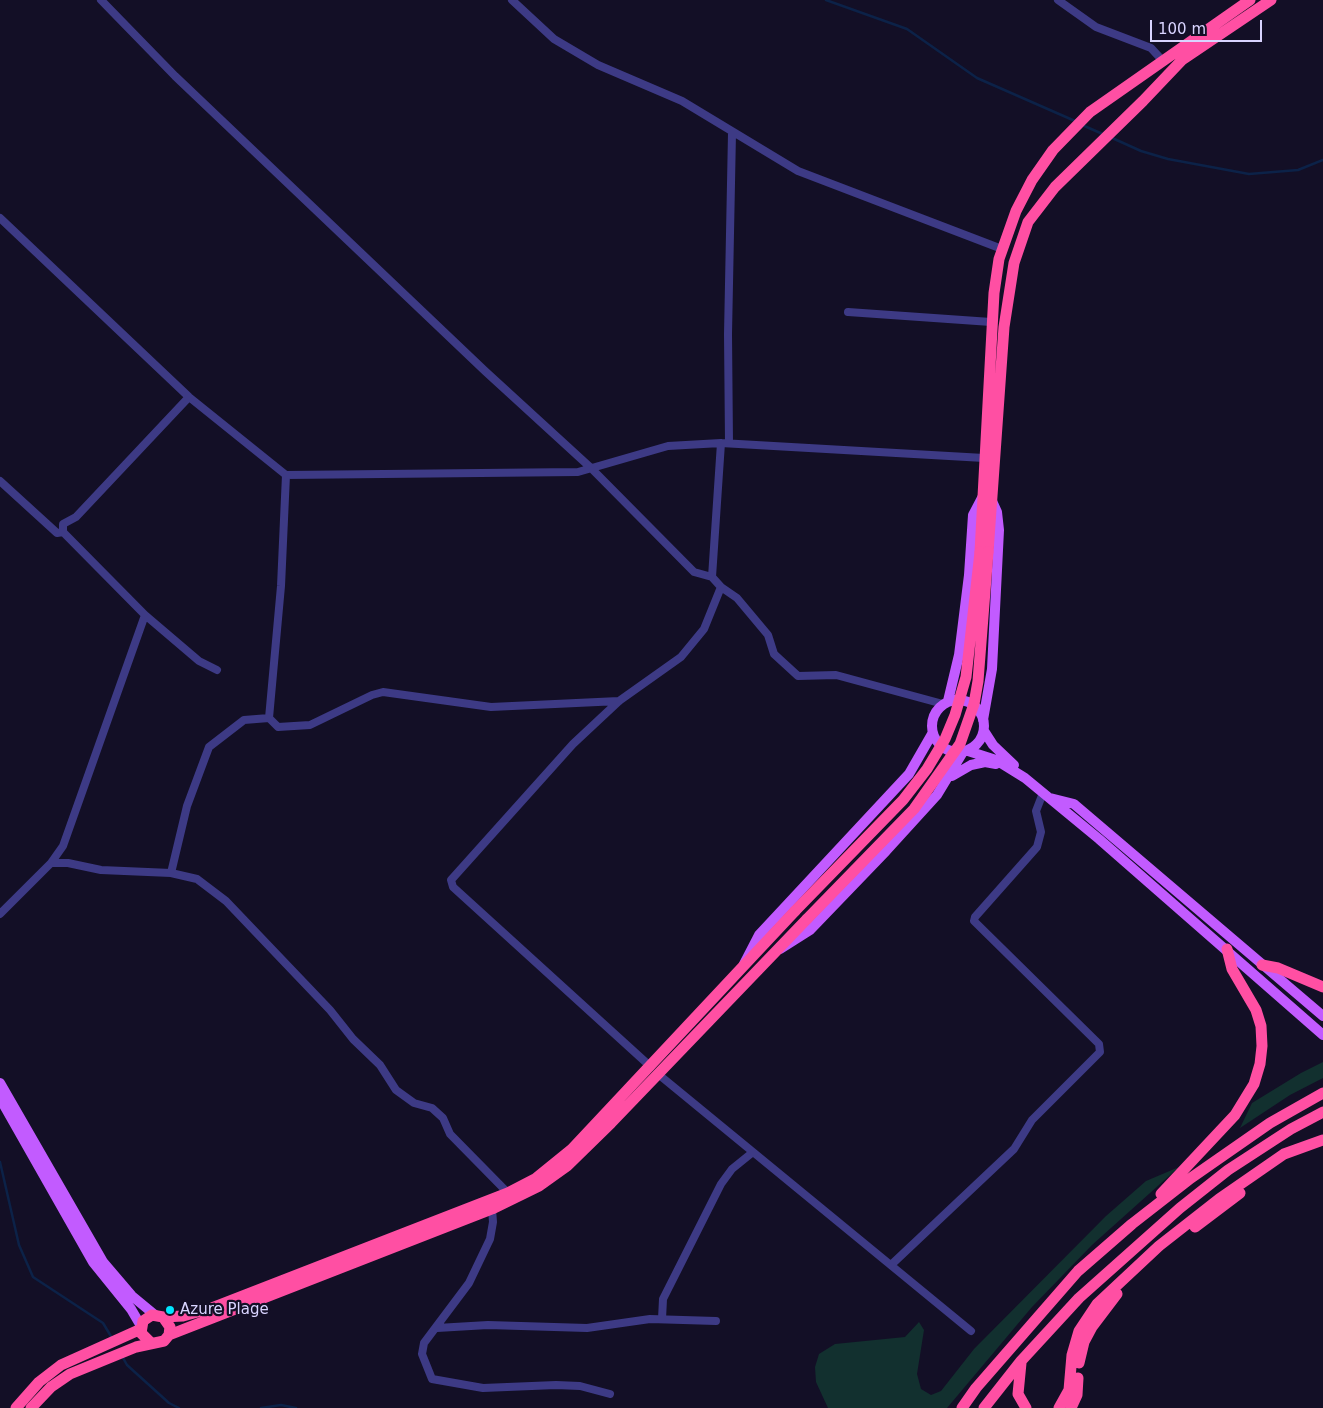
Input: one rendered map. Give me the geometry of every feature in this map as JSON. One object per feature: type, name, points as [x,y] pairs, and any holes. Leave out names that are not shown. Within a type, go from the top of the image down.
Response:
[{"type":"highway","points":[[988,499],[984,458],[991,322],[996,276],[1002,249],[1024,195],[1042,166],[1065,136],[1098,105],[1250,0]]},
{"type":"highway","points":[[16,1408],[29,1392],[49,1373],[73,1358],[138,1330],[145,1319],[159,1316],[188,1315],[212,1308],[508,1193],[535,1179],[563,1158],[779,950],[914,809],[940,775],[960,744],[974,704],[978,681],[984,552],[1000,362],[1008,300],[1017,251],[1024,231],[1038,206],[1182,60],[1271,0]]},
{"type":"highway","points":[[31,1408],[43,1394],[60,1380],[105,1359],[150,1342],[161,1342],[168,1336],[492,1209],[527,1194],[567,1166],[654,1071],[744,965],[903,800],[927,769],[945,740],[955,716],[966,677],[984,552]]},
{"type":"highway","points":[[1132,1224],[1235,1115],[1254,1084],[1261,1055],[1261,1026],[1254,1004],[1232,969],[1227,949]]},
{"type":"highway","points":[[1262,964],[1278,968],[1323,987]]},
{"type":"highway","points":[[962,1408],[976,1388],[1078,1271],[1132,1224],[1191,1178],[1270,1123],[1323,1093]]},
{"type":"highway","points":[[984,1408],[1021,1361],[1079,1298],[1180,1208],[1228,1170],[1291,1129],[1323,1112]]},
{"type":"highway","points":[[1059,1408],[1070,1390],[1072,1355],[1079,1331],[1097,1304],[1159,1246],[1219,1199],[1284,1154],[1323,1140]]},
{"type":"highway","points":[[1071,1408],[1077,1395],[1078,1366],[1084,1342],[1098,1317],[1116,1295],[1183,1236],[1275,1167],[1295,1155],[1323,1147]]},
{"type":"highway","points":[[159,1316],[168,1323],[168,1336]]},
{"type":"highway","points":[[138,1330],[150,1342]]},
{"type":"highway","points":[[1021,1361],[1018,1394],[1026,1408]]},
{"type":"main road","points":[[744,965],[759,935],[909,774],[932,734],[933,717],[945,703],[959,655],[969,575],[973,515],[988,499],[997,512],[999,530],[992,669],[984,726],[977,745],[966,751],[944,784],[892,845],[815,925],[799,939],[779,950]]},
{"type":"main road","points":[[945,703],[959,700],[970,703],[978,710],[993,745],[1025,778]]},
{"type":"main road","points":[[932,734],[938,744],[947,750],[966,751],[989,757],[1025,778],[1227,949],[1323,1035]]},
{"type":"main road","points":[[944,784],[960,770],[970,765],[984,762],[1008,767]]},
{"type":"main road","points":[[1046,795],[1074,804],[1323,1016]]},
{"type":"main road","points":[[0,1083],[103,1262],[132,1296],[159,1316]]},
{"type":"main road","points":[[0,1098],[93,1262],[131,1309],[138,1330]]},
{"type":"street","points":[[101,0],[175,76],[485,371],[591,468],[694,572],[712,577],[721,587],[737,598],[768,634],[774,654],[798,676],[836,675],[945,703]]},
{"type":"street","points":[[512,0],[554,39],[598,65],[682,101],[732,133],[798,171],[1002,249]]},
{"type":"street","points":[[1058,0],[1096,27],[1151,48],[1162,60]]},
{"type":"street","points":[[712,577],[725,443],[732,133]]},
{"type":"street","points":[[0,218],[189,397],[286,475],[578,472],[668,446],[725,443],[984,458]]},
{"type":"street","points":[[848,312],[991,322]]},
{"type":"street","points":[[61,530],[76,517],[122,465],[189,397]]},
{"type":"street","points":[[269,718],[281,586],[286,475]]},
{"type":"street","points":[[0,480],[61,530],[145,615],[199,661],[217,670]]},
{"type":"street","points":[[721,587],[704,629],[681,656],[619,701],[573,744],[453,876],[451,883],[654,1071],[971,1331]]},
{"type":"street","points":[[0,914],[51,863],[63,846],[145,615]]},
{"type":"street","points":[[170,873],[187,806],[209,747],[244,720],[269,718],[278,727],[310,724],[372,695],[383,692],[491,707],[619,701]]},
{"type":"street","points":[[891,1265],[1014,1149],[1032,1120],[1100,1052],[1098,1044],[974,922],[975,916],[1037,847],[1041,832],[1036,812],[1046,795]]},
{"type":"street","points":[[51,863],[68,863],[101,870],[170,873],[197,879],[226,900],[330,1010],[353,1039],[380,1065],[396,1090],[414,1103],[432,1108],[443,1118],[450,1134],[508,1193]]},
{"type":"street","points":[[662,1319],[663,1299],[721,1184],[732,1169],[754,1152]]},
{"type":"street","points":[[492,1209],[494,1222],[490,1239],[469,1283],[424,1343],[422,1354],[432,1379],[483,1388],[580,1386],[610,1394]]},
{"type":"street","points":[[437,1328],[488,1326],[587,1328],[641,1320],[716,1321]]},
{"type":"green space","points":[[1323,1062],[1323,1078],[1290,1095],[1240,1128],[1252,1103]]},
{"type":"green space","points":[[1179,1167],[1092,1245],[1032,1307],[947,1408],[828,1408],[816,1382],[815,1367],[819,1354],[835,1344],[905,1337],[919,1322],[924,1330],[917,1374],[921,1389],[931,1395],[941,1391],[974,1349],[1106,1216],[1146,1181]]},
{"type":"waterway","points":[[826,0],[907,29],[977,78],[1075,121]]},
{"type":"waterway","points":[[1082,125],[1105,135]]},
{"type":"waterway","points":[[1110,137],[1141,151],[1168,159],[1249,174],[1298,170],[1323,160]]},
{"type":"waterway","points":[[0,1162],[19,1245],[33,1277],[103,1323],[112,1338]]},
{"type":"waterway","points":[[122,1356],[127,1365],[169,1403],[179,1408]]},
{"type":"waterway","points":[[261,1408],[281,1405],[296,1408]]},
{"type":"place","name":"Azure Plage","points":[[170,1310]]}]
